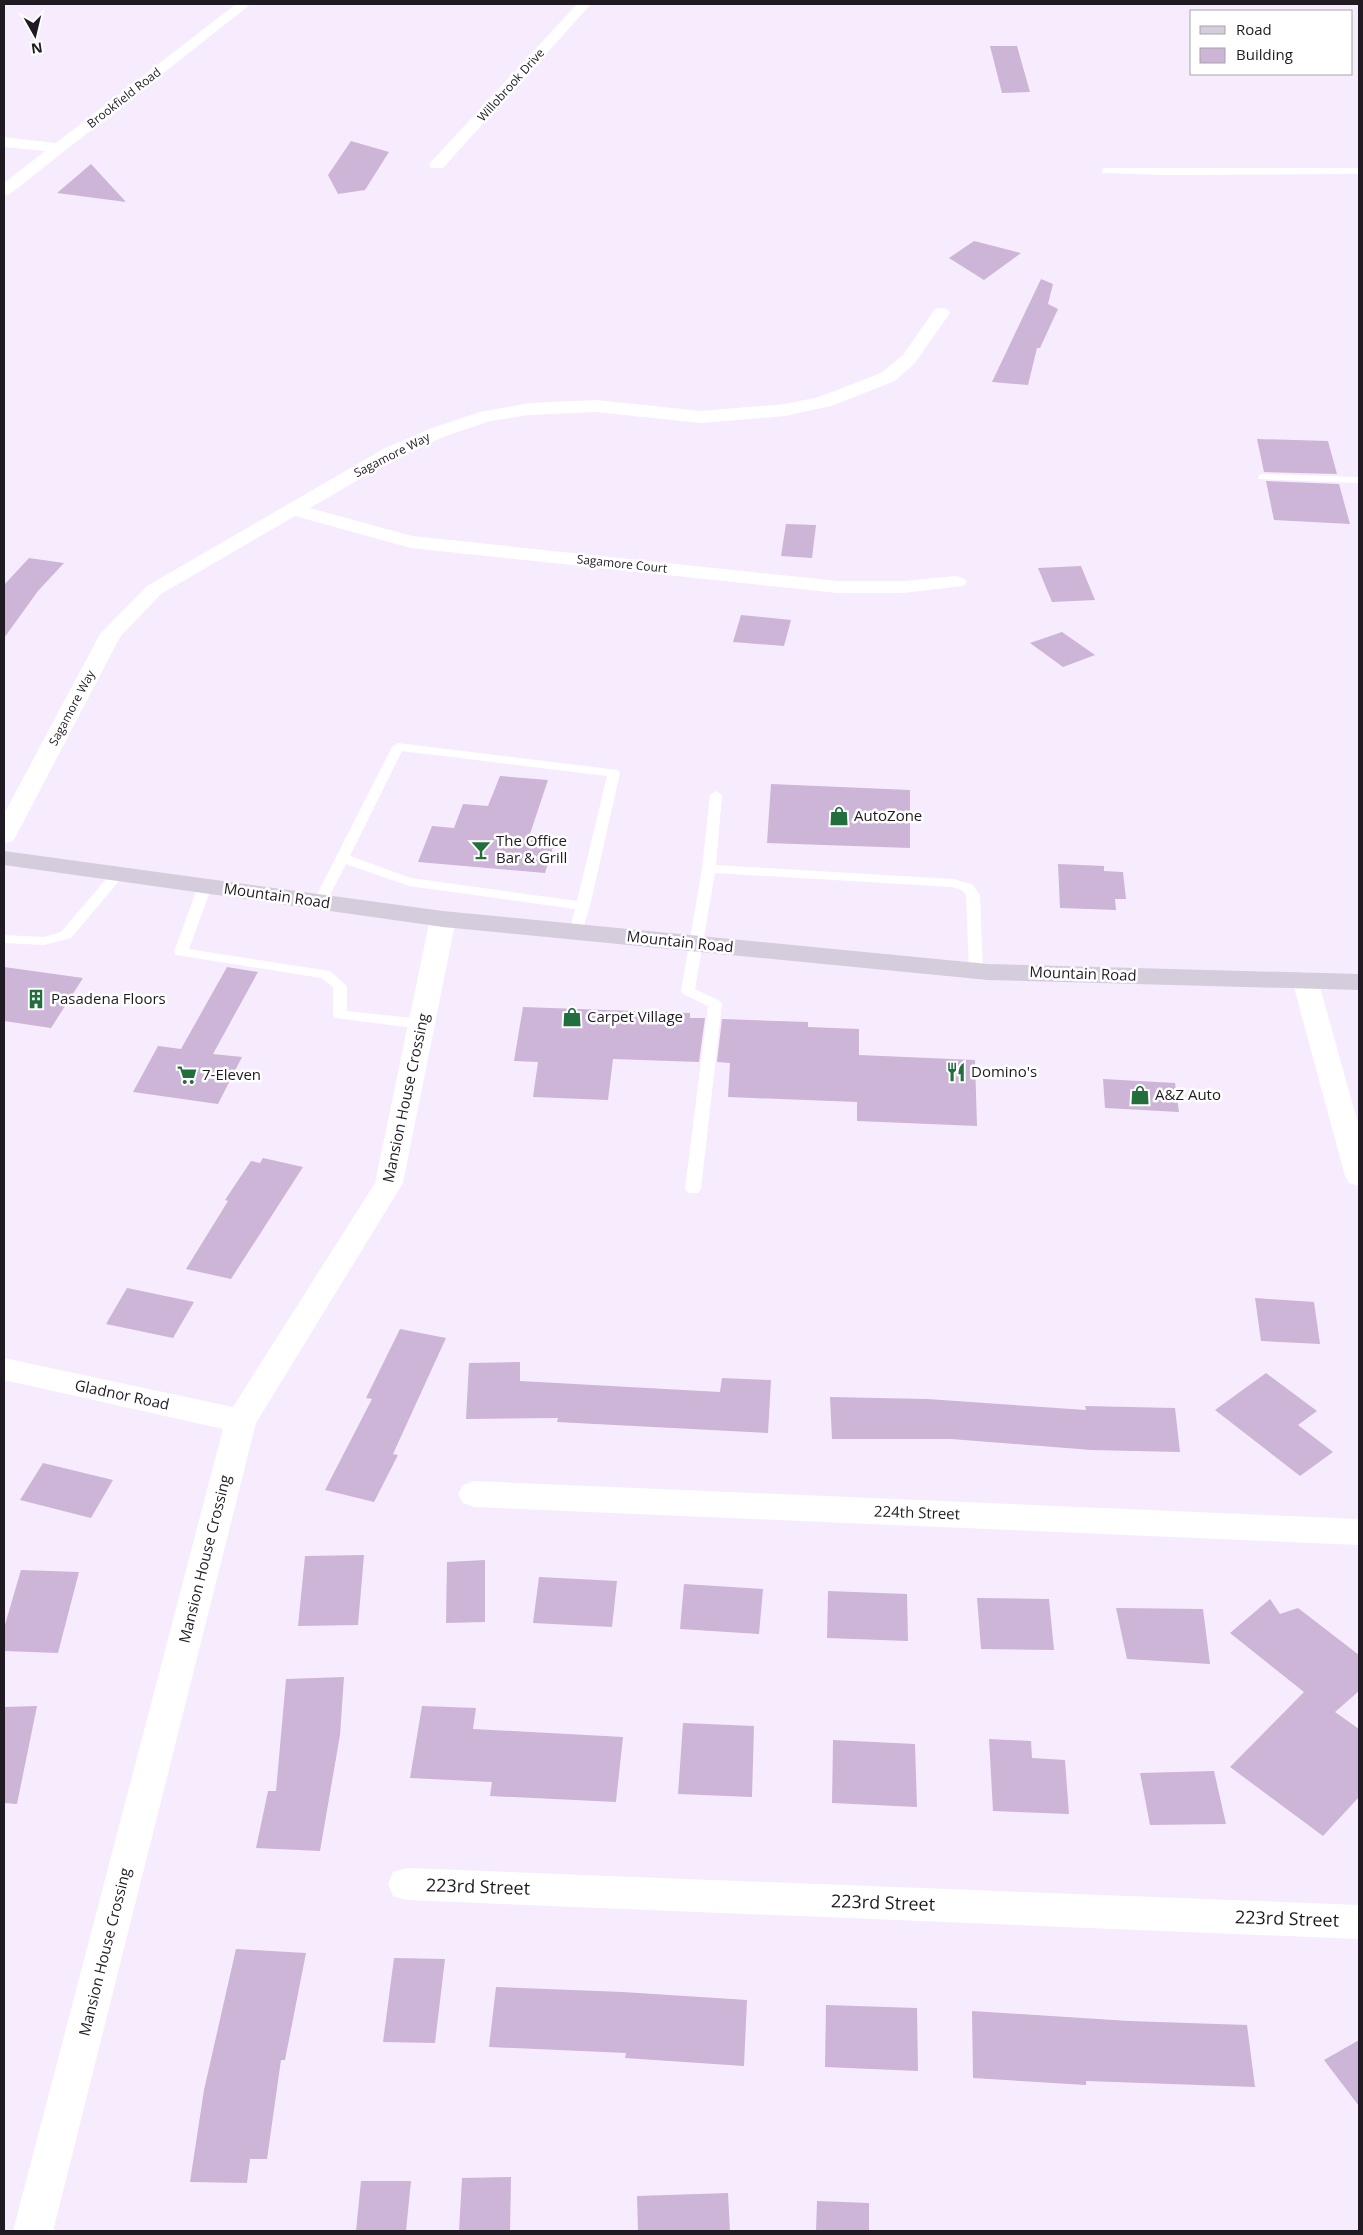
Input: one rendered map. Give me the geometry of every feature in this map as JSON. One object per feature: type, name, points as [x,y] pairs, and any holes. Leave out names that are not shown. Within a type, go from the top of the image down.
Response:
[{"type":"main road","name":"Mountain Road","points":[[4,858],[443,919],[976,970],[1359,982]]},
{"type":"street","name":"Brookfield Road","points":[[4,191],[244,4]]},
{"type":"street","name":"Willobrook Drive","points":[[437,165],[584,4]]},
{"type":"street","points":[[4,142],[58,148]]},
{"type":"street","name":"Sagamore Way","points":[[4,836],[111,634],[154,590],[392,452],[439,432],[487,416],[529,408],[596,406],[701,417],[785,410],[824,402],[888,377],[909,359],[941,313]]},
{"type":"street","name":"Sagamore Court","points":[[291,509],[372,533],[421,543],[838,587],[903,587],[956,582]]},
{"type":"street","name":"Mansion House Crossing","points":[[33,2231],[241,1421],[389,1184],[443,919]]},
{"type":"street","points":[[1306,980],[1359,1176]]},
{"type":"street","name":"Gladnor Road","points":[[4,1369],[241,1421]]},
{"type":"street","name":"224th Street","points":[[474,1494],[1359,1532]]},
{"type":"street","name":"223rd Street","points":[[406,1884],[1359,1922]]},
{"type":"lane","points":[[1105,171],[1359,171]]},
{"type":"lane","points":[[1263,477],[1359,480]]},
{"type":"lane","points":[[320,902],[398,747],[614,773],[576,932]]},
{"type":"lane","points":[[693,1189],[715,1004],[688,991],[709,869],[716,794]]},
{"type":"lane","points":[[342,858],[409,882],[583,906]]},
{"type":"lane","points":[[709,869],[953,883],[967,887],[973,895],[976,970]]},
{"type":"lane","points":[[4,939],[44,941],[66,935],[118,874]]},
{"type":"lane","points":[[205,886],[181,952],[324,974],[340,986],[340,1015],[422,1024]]},
{"type":"building","points":[[990,46],[1017,46],[1030,92],[1002,93]]},
{"type":"building","points":[[351,141],[389,152],[365,190],[338,194],[328,175]]},
{"type":"building","points":[[91,164],[126,202],[57,193]]},
{"type":"building","points":[[974,241],[1021,253],[984,280],[949,258]]},
{"type":"building","points":[[1041,279],[1053,284],[1048,304],[1058,309],[1040,348],[1037,348],[1028,385],[992,382]]},
{"type":"building","points":[[1257,439],[1328,441],[1337,474],[1264,472]]},
{"type":"building","points":[[1266,481],[1339,484],[1350,524],[1274,520]]},
{"type":"building","points":[[786,524],[816,525],[812,558],[781,556]]},
{"type":"building","points":[[29,558],[64,563],[38,591],[4,638],[4,585]]},
{"type":"building","points":[[1081,566],[1095,600],[1052,602],[1038,568]]},
{"type":"building","points":[[741,615],[791,620],[784,646],[733,642]]},
{"type":"building","points":[[1062,632],[1095,655],[1063,667],[1030,643]]},
{"type":"building","points":[[500,776],[548,780],[530,834],[556,837],[545,873],[418,862],[432,826],[454,828],[463,804],[488,806]]},
{"type":"building","name":"AutoZone","points":[[771,784],[910,790],[910,848],[767,843]]},
{"type":"building","points":[[1058,864],[1104,866],[1104,871],[1123,872],[1126,899],[1115,899],[1116,910],[1060,908]]},
{"type":"building","name":"Pasadena Floors","points":[[4,967],[83,978],[51,1028],[4,1021]]},
{"type":"building","name":"7-Eleven","points":[[227,967],[258,972],[213,1054],[242,1057],[218,1104],[133,1092],[158,1046],[181,1049]]},
{"type":"building","points":[[523,1007],[690,1013],[690,1018],[705,1018],[699,1062],[613,1059],[608,1100],[533,1097],[538,1062],[514,1061]]},
{"type":"building","points":[[722,1019],[808,1022],[808,1027],[859,1029],[859,1055],[975,1060],[977,1126],[857,1121],[857,1102],[728,1097],[730,1063],[717,1062]]},
{"type":"building","name":"A&Z Auto","points":[[1103,1079],[1175,1083],[1179,1112],[1105,1108]]},
{"type":"building","points":[[263,1158],[303,1167],[231,1279],[186,1269],[228,1201],[225,1200],[251,1161],[260,1163]]},
{"type":"building","points":[[127,1288],[194,1302],[173,1338],[106,1324]]},
{"type":"building","points":[[1255,1298],[1314,1302],[1320,1344],[1261,1341]]},
{"type":"building","points":[[400,1329],[446,1338],[393,1454],[398,1455],[374,1502],[325,1490],[372,1399],[366,1398]]},
{"type":"building","points":[[520,1362],[520,1381],[720,1392],[722,1378],[771,1380],[768,1433],[557,1422],[558,1418],[466,1419],[469,1363]]},
{"type":"building","points":[[1266,1373],[1317,1411],[1298,1425],[1333,1452],[1300,1476],[1215,1410]]},
{"type":"building","points":[[830,1397],[927,1399],[1086,1410],[1085,1406],[1175,1408],[1180,1452],[1091,1450],[951,1439],[832,1439]]},
{"type":"building","points":[[43,1463],[113,1480],[91,1518],[20,1500]]},
{"type":"building","points":[[364,1555],[358,1625],[298,1626],[305,1556]]},
{"type":"building","points":[[485,1560],[485,1622],[446,1623],[447,1562]]},
{"type":"building","points":[[21,1570],[79,1572],[58,1653],[4,1651],[4,1628]]},
{"type":"building","points":[[539,1577],[617,1581],[612,1627],[533,1623]]},
{"type":"building","points":[[684,1584],[763,1589],[759,1634],[680,1629]]},
{"type":"building","points":[[828,1591],[907,1594],[908,1641],[827,1638]]},
{"type":"building","points":[[977,1598],[1049,1599],[1054,1650],[981,1649]]},
{"type":"building","points":[[1270,1599],[1280,1614],[1298,1608],[1359,1655],[1359,1691],[1335,1712],[1359,1729],[1359,1797],[1323,1836],[1230,1767],[1304,1692],[1230,1633]]},
{"type":"building","points":[[1116,1608],[1203,1609],[1210,1664],[1127,1659]]},
{"type":"building","points":[[344,1677],[340,1735],[320,1851],[256,1848],[268,1791],[276,1791],[286,1679]]},
{"type":"building","points":[[37,1706],[17,1804],[4,1803],[4,1707]]},
{"type":"building","points":[[422,1706],[476,1708],[473,1729],[623,1737],[616,1802],[490,1796],[492,1782],[410,1778]]},
{"type":"building","points":[[683,1723],[754,1726],[752,1797],[678,1794]]},
{"type":"building","points":[[989,1739],[1031,1741],[1032,1758],[1065,1760],[1069,1814],[993,1811]]},
{"type":"building","points":[[833,1740],[915,1744],[917,1807],[832,1803]]},
{"type":"building","points":[[1214,1771],[1226,1824],[1150,1825],[1140,1773]]},
{"type":"building","points":[[236,1949],[306,1953],[285,2060],[281,2060],[267,2159],[250,2159],[247,2183],[190,2182],[204,2090]]},
{"type":"building","points":[[394,1958],[445,1959],[435,2043],[383,2042]]},
{"type":"building","points":[[496,1987],[623,1992],[747,2000],[744,2066],[625,2058],[626,2053],[489,2047]]},
{"type":"building","points":[[826,2005],[917,2008],[918,2071],[825,2067]]},
{"type":"building","points":[[972,2011],[1129,2021],[1247,2025],[1255,2087],[1086,2081],[1086,2085],[973,2078]]},
{"type":"building","points":[[1359,2040],[1359,2106],[1324,2060]]},
{"type":"building","points":[[511,2177],[510,2231],[459,2231],[462,2178]]},
{"type":"building","points":[[361,2181],[411,2181],[406,2231],[356,2231]]},
{"type":"building","points":[[728,2193],[730,2231],[638,2231],[637,2196]]},
{"type":"building","points":[[817,2201],[869,2203],[869,2231],[816,2231]]},
{"type":"place","name":"AutoZone","points":[[839,816]]},
{"type":"place","name":"The Office Bar & Grill","points":[[481,850]]},
{"type":"place","name":"Pasadena Floors","points":[[36,999]]},
{"type":"place","name":"Carpet Village","points":[[572,1017]]},
{"type":"place","name":"Domino's","points":[[956,1072]]},
{"type":"place","name":"7-Eleven","points":[[187,1075]]},
{"type":"place","name":"A&Z Auto","points":[[1140,1095]]}]
